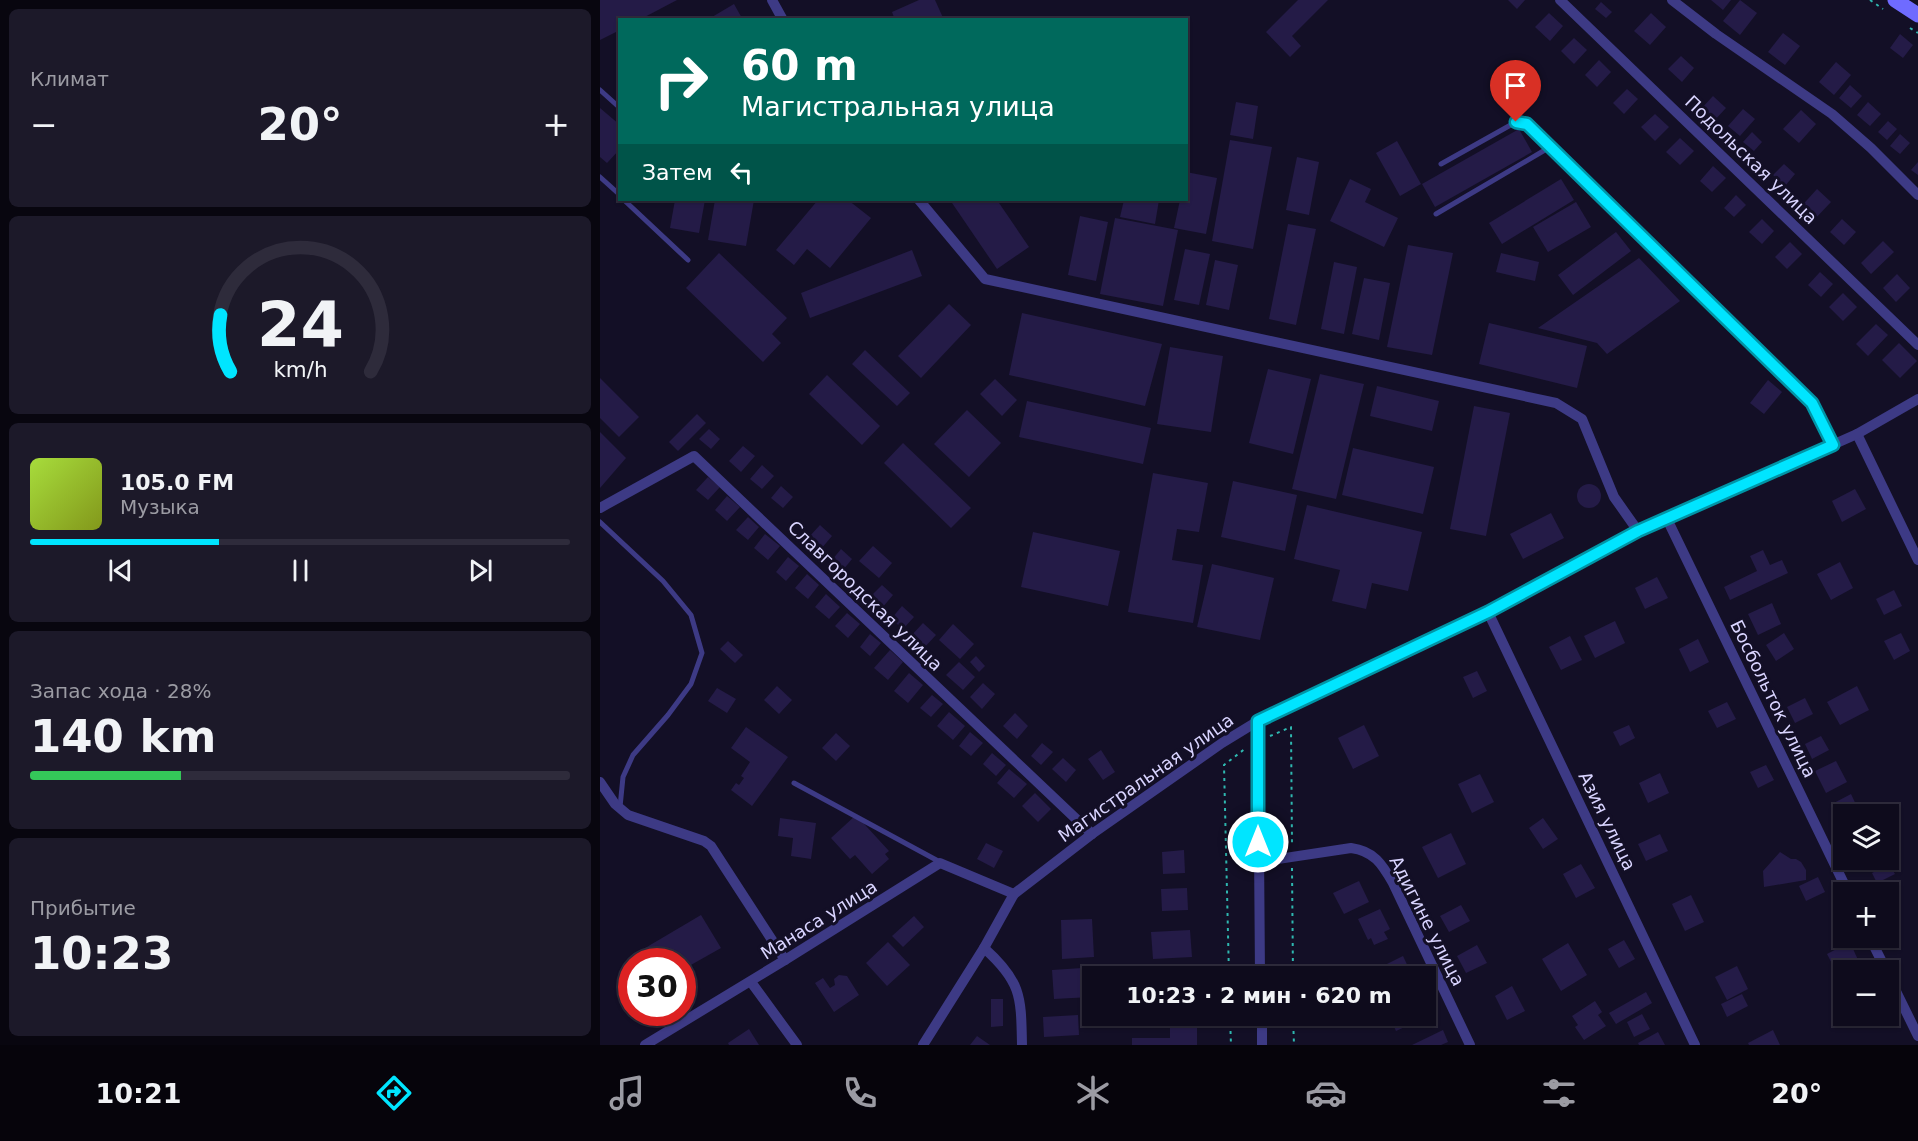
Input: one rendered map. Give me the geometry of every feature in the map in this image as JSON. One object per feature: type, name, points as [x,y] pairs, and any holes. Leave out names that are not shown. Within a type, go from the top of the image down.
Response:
[{"type":"main road","points":[[1895,0],[1918,15]]},
{"type":"street","points":[[771,0],[782,18]]},
{"type":"street","name":"Подольская улица","points":[[1560,0],[1918,345]]},
{"type":"street","points":[[1672,0],[1716,34],[1832,114],[1871,148],[1918,195]]},
{"type":"street","points":[[920,201],[985,279],[1556,404],[1582,419],[1614,497],[1638,531]]},
{"type":"street","name":"Магистральная улица","points":[[1014,894],[1092,834],[1222,743],[1258,721],[1488,612],[1638,531],[1857,434],[1918,399]]},
{"type":"street","points":[[1857,434],[1918,560]]},
{"type":"street","name":"Славгородская улица","points":[[600,508],[694,456],[1092,834]]},
{"type":"street","name":"Босбольток улица","points":[[1667,519],[1843,882]]},
{"type":"street","name":"Азия улица","points":[[1488,612],[1695,1045]]},
{"type":"street","points":[[1258,721],[1260,966]]},
{"type":"street","points":[[600,782],[620,809],[628,815],[704,841],[711,846],[785,960]]},
{"type":"street","name":"Адигине улица","points":[[1258,862],[1351,848],[1363,849],[1373,854],[1393,883],[1470,1045]]},
{"type":"street","points":[[923,1045],[984,948],[1014,894],[940,863]]},
{"type":"street","name":"Манаса улица","points":[[645,1045],[751,982],[940,863]]},
{"type":"street","points":[[984,948],[1002,964],[1018,992],[1022,1045]]},
{"type":"street","points":[[751,982],[796,1045]]},
{"type":"street","points":[[1899,997],[1918,1036]]},
{"type":"street","points":[[1262,1026],[1262,1045]]},
{"type":"lane","points":[[600,90],[618,106]]},
{"type":"lane","points":[[1441,164],[1516,122],[1527,124],[1812,403],[1833,445]]},
{"type":"lane","points":[[1436,214],[1550,147]]},
{"type":"lane","points":[[600,177],[618,193]]},
{"type":"lane","points":[[625,201],[688,260]]},
{"type":"lane","points":[[600,522],[663,581],[691,615],[702,653],[691,684],[633,755],[623,777],[620,809]]},
{"type":"lane","points":[[794,783],[940,863]]},
{"type":"path","points":[[1224,765],[1229,966]]},
{"type":"path","points":[[1230,1026],[1231,1045]]},
{"type":"path","points":[[1293,1026],[1294,1045]]},
{"type":"building","points":[[600,0],[677,0],[643,18],[618,18],[618,31],[600,40]]},
{"type":"building","points":[[919,0],[935,0],[943,18],[894,18],[892,12]]},
{"type":"building","points":[[1298,0],[1328,0],[1292,36],[1301,46],[1290,57],[1266,32]]},
{"type":"building","points":[[1508,0],[1525,0],[1517,9]]},
{"type":"building","points":[[1711,0],[1731,0],[1723,10]]},
{"type":"building","points":[[1740,0],[1757,13],[1740,35],[1723,21]]},
{"type":"building","points":[[1601,2],[1612,12],[1606,18],[1595,9]]},
{"type":"building","points":[[734,4],[742,18],[710,18]]},
{"type":"building","points":[[1549,13],[1563,26],[1550,41],[1535,27]]},
{"type":"building","points":[[1651,13],[1666,27],[1650,45],[1634,31]]},
{"type":"building","points":[[1783,33],[1800,46],[1785,65],[1768,52]]},
{"type":"building","points":[[1900,34],[1913,45],[1903,58],[1890,48]]},
{"type":"building","points":[[1574,38],[1587,50],[1574,64],[1561,51]]},
{"type":"building","points":[[1681,56],[1694,68],[1682,82],[1668,69]]},
{"type":"building","points":[[1599,60],[1611,72],[1597,87],[1585,75]]},
{"type":"building","points":[[1836,62],[1851,75],[1834,95],[1819,82]]},
{"type":"building","points":[[1850,85],[1862,96],[1851,108],[1839,98]]},
{"type":"building","points":[[1627,89],[1638,99],[1624,114],[1613,103]]},
{"type":"building","points":[[1713,96],[1726,108],[1713,122],[1700,110]]},
{"type":"building","points":[[1236,102],[1258,106],[1253,139],[1230,135]]},
{"type":"building","points":[[1868,102],[1881,114],[1870,126],[1857,115]]},
{"type":"building","points":[[600,108],[618,123],[618,151],[607,163],[600,157]]},
{"type":"building","points":[[1743,109],[1755,119],[1740,136],[1728,126]]},
{"type":"building","points":[[1801,110],[1816,124],[1799,143],[1783,129]]},
{"type":"building","points":[[1655,114],[1669,127],[1655,141],[1641,127]]},
{"type":"building","points":[[1888,121],[1897,129],[1887,140],[1878,132]]},
{"type":"building","points":[[1519,129],[1532,152],[1435,207],[1422,184]]},
{"type":"building","points":[[1752,132],[1762,142],[1754,151],[1743,142]]},
{"type":"building","points":[[1900,134],[1910,143],[1900,154],[1890,146]]},
{"type":"building","points":[[1680,138],[1694,151],[1680,165],[1666,152]]},
{"type":"building","points":[[1230,140],[1272,147],[1253,249],[1212,241]]},
{"type":"building","points":[[1397,141],[1421,184],[1400,196],[1376,153]]},
{"type":"building","points":[[1297,157],[1319,162],[1309,215],[1286,210]]},
{"type":"building","points":[[1918,162],[1918,175],[1911,170]]},
{"type":"building","points":[[1784,164],[1795,174],[1785,186],[1773,175]]},
{"type":"building","points":[[1713,166],[1726,178],[1712,192],[1700,181]]},
{"type":"building","points":[[1188,172],[1217,178],[1206,234],[1174,228],[1180,201],[1188,201]]},
{"type":"building","points":[[1350,179],[1371,189],[1365,202],[1398,218],[1384,247],[1330,221]]},
{"type":"building","points":[[1561,179],[1574,200],[1502,244],[1489,223]]},
{"type":"building","points":[[1817,189],[1831,202],[1812,222],[1798,210]]},
{"type":"building","points":[[1736,195],[1746,205],[1734,217],[1724,208]]},
{"type":"building","points":[[675,201],[705,201],[699,233],[670,228]]},
{"type":"building","points":[[715,201],[754,201],[746,246],[708,240]]},
{"type":"building","points":[[817,201],[849,201],[871,218],[830,268],[807,249],[794,265],[776,250]]},
{"type":"building","points":[[951,201],[998,201],[1029,247],[997,269]]},
{"type":"building","points":[[1124,201],[1159,201],[1155,224],[1120,217]]},
{"type":"building","points":[[1576,202],[1591,227],[1548,252],[1533,227]]},
{"type":"building","points":[[1080,216],[1108,222],[1096,281],[1068,275]]},
{"type":"building","points":[[1115,218],[1178,230],[1163,306],[1100,294]]},
{"type":"building","points":[[1762,219],[1774,231],[1762,244],[1749,232]]},
{"type":"building","points":[[1842,219],[1856,232],[1844,245],[1830,232]]},
{"type":"building","points":[[1288,224],[1316,229],[1296,325],[1269,319]]},
{"type":"building","points":[[1616,232],[1631,251],[1573,295],[1558,275]]},
{"type":"building","points":[[1883,241],[1894,252],[1871,274],[1861,263]]},
{"type":"building","points":[[1790,242],[1802,254],[1787,269],[1775,257]]},
{"type":"building","points":[[1408,245],[1453,253],[1432,355],[1387,347]]},
{"type":"building","points":[[1185,249],[1210,254],[1199,305],[1174,300]]},
{"type":"building","points":[[912,250],[922,276],[810,318],[801,293]]},
{"type":"building","points":[[719,253],[787,318],[772,334],[781,343],[763,362],[686,288]]},
{"type":"building","points":[[1501,253],[1539,262],[1535,281],[1496,272]]},
{"type":"building","points":[[1639,258],[1680,301],[1607,354],[1597,343],[1538,328]]},
{"type":"building","points":[[1215,260],[1238,265],[1229,310],[1206,305]]},
{"type":"building","points":[[1334,262],[1357,267],[1344,334],[1321,329]]},
{"type":"building","points":[[1820,272],[1833,284],[1821,297],[1808,285]]},
{"type":"building","points":[[1897,274],[1910,288],[1896,302],[1883,288]]},
{"type":"building","points":[[1364,278],[1390,283],[1379,340],[1352,334]]},
{"type":"building","points":[[1843,293],[1857,307],[1843,321],[1829,307]]},
{"type":"building","points":[[949,304],[971,325],[921,378],[898,356]]},
{"type":"building","points":[[1022,313],[1162,344],[1145,406],[1009,375]]},
{"type":"building","points":[[1489,323],[1587,346],[1577,388],[1479,364]]},
{"type":"building","points":[[1876,324],[1888,335],[1868,356],[1856,344]]},
{"type":"building","points":[[1899,343],[1917,361],[1900,378],[1882,360]]},
{"type":"building","points":[[1170,347],[1223,356],[1211,432],[1157,424]]},
{"type":"building","points":[[865,350],[910,393],[897,406],[852,364]]},
{"type":"building","points":[[1268,369],[1311,379],[1293,454],[1249,443]]},
{"type":"building","points":[[1320,374],[1364,384],[1336,499],[1292,489]]},
{"type":"building","points":[[827,375],[880,426],[862,445],[809,394]]},
{"type":"building","points":[[600,378],[639,417],[619,437],[600,418]]},
{"type":"building","points":[[995,379],[1017,400],[1002,416],[980,394]]},
{"type":"building","points":[[1768,380],[1782,392],[1764,414],[1750,403]]},
{"type":"building","points":[[1377,386],[1439,401],[1432,431],[1370,416]]},
{"type":"building","points":[[1027,401],[1151,428],[1143,464],[1019,437]]},
{"type":"building","points":[[1474,406],[1510,413],[1486,536],[1450,529]]},
{"type":"building","points":[[967,410],[1001,443],[969,477],[934,444]]},
{"type":"building","points":[[697,414],[706,423],[678,451],[669,442]]},
{"type":"building","points":[[709,429],[720,439],[711,449],[699,439]]},
{"type":"building","points":[[600,432],[626,458],[600,488]]},
{"type":"building","points":[[903,443],[971,508],[951,528],[884,463]]},
{"type":"building","points":[[743,446],[755,456],[741,472],[729,461]]},
{"type":"building","points":[[1353,448],[1434,467],[1423,514],[1342,495]]},
{"type":"building","points":[[762,465],[774,476],[762,489],[750,479]]},
{"type":"building","points":[[1153,473],[1208,483],[1199,532],[1177,529],[1172,560],[1203,565],[1193,623],[1128,612]]},
{"type":"building","points":[[708,477],[720,487],[708,500],[696,490]]},
{"type":"building","points":[[1233,481],[1297,495],[1285,551],[1221,537]]},
{"type":"building","points":[[1589,484],[1598,487],[1601,496],[1598,505],[1589,508],[1580,505],[1577,496],[1580,487]]},
{"type":"building","points":[[781,486],[793,497],[783,508],[771,498]]},
{"type":"building","points":[[1855,489],[1866,509],[1842,522],[1832,501]]},
{"type":"building","points":[[727,496],[740,507],[727,521],[715,510]]},
{"type":"building","points":[[1307,505],[1422,532],[1408,591],[1372,583],[1366,609],[1332,601],[1340,570],[1294,559]]},
{"type":"building","points":[[1551,513],[1564,538],[1523,559],[1510,534]]},
{"type":"building","points":[[748,517],[759,527],[748,540],[736,530]]},
{"type":"building","points":[[820,525],[832,536],[821,549],[809,537]]},
{"type":"building","points":[[1033,532],[1120,551],[1108,606],[1021,587]]},
{"type":"building","points":[[765,534],[780,546],[768,560],[754,548]]},
{"type":"building","points":[[873,546],[892,563],[879,578],[859,561]]},
{"type":"building","points":[[841,549],[852,559],[843,570],[832,560]]},
{"type":"building","points":[[1763,550],[1770,565],[1782,560],[1788,573],[1730,600],[1724,587],[1757,571],[1750,556]]},
{"type":"building","points":[[788,557],[799,566],[786,581],[776,572]]},
{"type":"building","points":[[1840,562],[1853,588],[1831,600],[1817,574]]},
{"type":"building","points":[[1212,564],[1274,578],[1260,640],[1197,627]]},
{"type":"building","points":[[807,574],[819,585],[808,599],[795,588]]},
{"type":"building","points":[[1657,577],[1668,598],[1645,609],[1635,588]]},
{"type":"building","points":[[882,585],[893,595],[882,608],[870,597]]},
{"type":"building","points":[[1894,590],[1902,606],[1884,615],[1876,599]]},
{"type":"building","points":[[826,594],[840,607],[829,619],[815,607]]},
{"type":"building","points":[[1772,603],[1781,624],[1758,635],[1748,614]]},
{"type":"building","points":[[902,606],[914,617],[903,629],[891,619]]},
{"type":"building","points":[[847,613],[860,624],[848,638],[835,626]]},
{"type":"building","points":[[1615,621],[1625,643],[1595,658],[1584,636]]},
{"type":"building","points":[[923,623],[936,635],[923,649],[910,637]]},
{"type":"building","points":[[953,624],[974,644],[960,659],[939,640]]},
{"type":"building","points":[[1784,633],[1794,649],[1776,661],[1766,645]]},
{"type":"building","points":[[1901,633],[1910,651],[1894,660],[1884,641]]},
{"type":"building","points":[[870,634],[881,643],[870,656],[860,647]]},
{"type":"building","points":[[1570,636],[1582,660],[1561,670],[1549,647]]},
{"type":"building","points":[[1698,639],[1709,662],[1690,672],[1679,649]]},
{"type":"building","points":[[728,641],[743,655],[735,663],[720,649]]},
{"type":"building","points":[[890,650],[903,662],[888,680],[874,668]]},
{"type":"building","points":[[976,656],[985,666],[979,672],[970,662]]},
{"type":"building","points":[[959,662],[975,677],[963,690],[946,675]]},
{"type":"building","points":[[1477,671],[1487,691],[1473,698],[1463,677]]},
{"type":"building","points":[[909,673],[923,685],[908,703],[894,691]]},
{"type":"building","points":[[983,683],[995,694],[982,709],[970,697]]},
{"type":"building","points":[[777,686],[792,700],[779,714],[764,700]]},
{"type":"building","points":[[1857,686],[1869,710],[1840,725],[1827,702]]},
{"type":"building","points":[[717,688],[736,699],[727,713],[708,701]]},
{"type":"building","points":[[932,695],[943,704],[931,717],[920,708]]},
{"type":"building","points":[[1805,698],[1813,714],[1795,723],[1787,707]]},
{"type":"building","points":[[1727,702],[1736,719],[1717,728],[1708,711]]},
{"type":"building","points":[[949,712],[965,726],[953,740],[937,726]]},
{"type":"building","points":[[1015,713],[1028,726],[1017,739],[1003,726]]},
{"type":"building","points":[[1364,725],[1379,756],[1353,769],[1338,738]]},
{"type":"building","points":[[1629,725],[1635,738],[1620,746],[1613,732]]},
{"type":"building","points":[[746,727],[788,757],[752,806],[731,790],[744,778],[741,776],[750,762],[731,748]]},
{"type":"building","points":[[970,732],[983,743],[971,756],[959,746]]},
{"type":"building","points":[[836,733],[850,746],[836,761],[822,748]]},
{"type":"building","points":[[1821,736],[1829,750],[1812,759],[1805,744]]},
{"type":"building","points":[[1042,743],[1053,752],[1041,765],[1031,756]]},
{"type":"building","points":[[1101,750],[1115,772],[1103,780],[1088,759]]},
{"type":"building","points":[[992,753],[1006,765],[996,776],[983,764]]},
{"type":"building","points":[[1063,758],[1076,770],[1066,782],[1052,769]]},
{"type":"building","points":[[1836,761],[1847,782],[1826,793],[1815,771]]},
{"type":"building","points":[[1766,765],[1774,780],[1758,788],[1750,772]]},
{"type":"building","points":[[1009,769],[1027,784],[1014,798],[997,783]]},
{"type":"building","points":[[1660,773],[1669,793],[1648,803],[1639,783]]},
{"type":"building","points":[[1480,774],[1494,802],[1472,813],[1458,784]]},
{"type":"building","points":[[1035,793],[1051,809],[1038,822],[1022,806]]},
{"type":"building","points":[[1851,794],[1856,804],[1833,804],[1833,806],[1832,804]]},
{"type":"building","points":[[856,815],[889,851],[885,854],[889,859],[872,874],[855,855],[850,859],[831,838]]},
{"type":"building","points":[[780,818],[816,823],[811,859],[791,856],[793,838],[778,836]]},
{"type":"building","points":[[1543,818],[1558,839],[1543,849],[1529,828]]},
{"type":"building","points":[[1451,833],[1466,864],[1438,878],[1422,847]]},
{"type":"building","points":[[1660,834],[1668,851],[1646,861],[1638,844]]},
{"type":"building","points":[[986,843],[1003,851],[994,868],[977,859]]},
{"type":"building","points":[[1184,850],[1185,873],[1163,874],[1162,852]]},
{"type":"building","points":[[1780,852],[1801,862],[1806,870],[1806,880],[1764,887],[1763,871]]},
{"type":"building","points":[[1581,864],[1595,888],[1576,898],[1563,874]]},
{"type":"building","points":[[1878,870],[1893,870],[1895,874],[1876,882],[1872,873]]},
{"type":"building","points":[[1818,877],[1825,892],[1806,901],[1799,886]]},
{"type":"building","points":[[1359,881],[1369,902],[1344,914],[1333,893]]},
{"type":"building","points":[[1187,888],[1188,910],[1162,911],[1161,889]]},
{"type":"building","points":[[1691,895],[1704,922],[1685,931],[1672,904]]},
{"type":"building","points":[[1461,905],[1470,921],[1449,932],[1440,916]]},
{"type":"building","points":[[1380,909],[1390,929],[1384,932],[1388,939],[1374,945],[1371,938],[1368,940],[1358,919]]},
{"type":"building","points":[[701,915],[721,948],[696,962],[696,948],[645,948]]},
{"type":"building","points":[[914,916],[924,927],[903,947],[892,936]]},
{"type":"building","points":[[1092,919],[1094,957],[1062,959],[1061,920]]},
{"type":"building","points":[[1190,930],[1192,957],[1153,959],[1151,932]]},
{"type":"building","points":[[1624,940],[1635,959],[1619,968],[1608,949]]},
{"type":"building","points":[[888,942],[910,965],[887,986],[866,963]]},
{"type":"building","points":[[1568,943],[1587,975],[1561,991],[1542,959]]},
{"type":"building","points":[[1477,945],[1487,963],[1466,973],[1457,956]]},
{"type":"building","points":[[1838,948],[1853,948],[1858,960],[1833,960],[1833,965],[1827,954]]},
{"type":"building","points":[[1403,956],[1408,966],[1383,966]]},
{"type":"building","points":[[1737,966],[1748,989],[1727,1000],[1715,977]]},
{"type":"building","points":[[1082,968],[1082,997],[1054,999],[1052,970]]},
{"type":"building","points":[[839,975],[847,976],[859,995],[834,1012],[815,983],[823,978],[830,988],[835,985],[834,979]]},
{"type":"building","points":[[1512,986],[1525,1011],[1507,1020],[1495,996]]},
{"type":"building","points":[[1646,992],[1652,1003],[1616,1024],[1609,1013]]},
{"type":"building","points":[[1742,994],[1748,1006],[1727,1017],[1721,1004]]},
{"type":"building","points":[[991,999],[1003,999],[1003,1026],[991,1027]]},
{"type":"building","points":[[1595,1001],[1602,1012],[1598,1015],[1606,1026],[1584,1040],[1575,1027],[1578,1025],[1572,1016]]},
{"type":"building","points":[[1642,1014],[1650,1029],[1634,1037],[1627,1022]]},
{"type":"building","points":[[1078,1015],[1079,1035],[1044,1037],[1043,1017]]},
{"type":"building","points":[[1170,1026],[1197,1026],[1197,1045],[1132,1045],[1132,1038],[1170,1038]]},
{"type":"building","points":[[1394,1026],[1407,1026],[1396,1031]]},
{"type":"building","points":[[749,1029],[759,1045],[729,1045],[728,1043]]},
{"type":"building","points":[[1443,1030],[1448,1042],[1441,1045],[1412,1045]]},
{"type":"building","points":[[1773,1030],[1780,1045],[1749,1045],[1748,1043]]},
{"type":"building","points":[[1658,1032],[1665,1045],[1639,1045],[1638,1043]]},
{"type":"building","points":[[977,1036],[990,1045],[970,1045]]},
{"type":"route","points":[[1258,842],[1258,721],[1488,612],[1638,531],[1833,445],[1812,403],[1527,124],[1516,122]]}]
